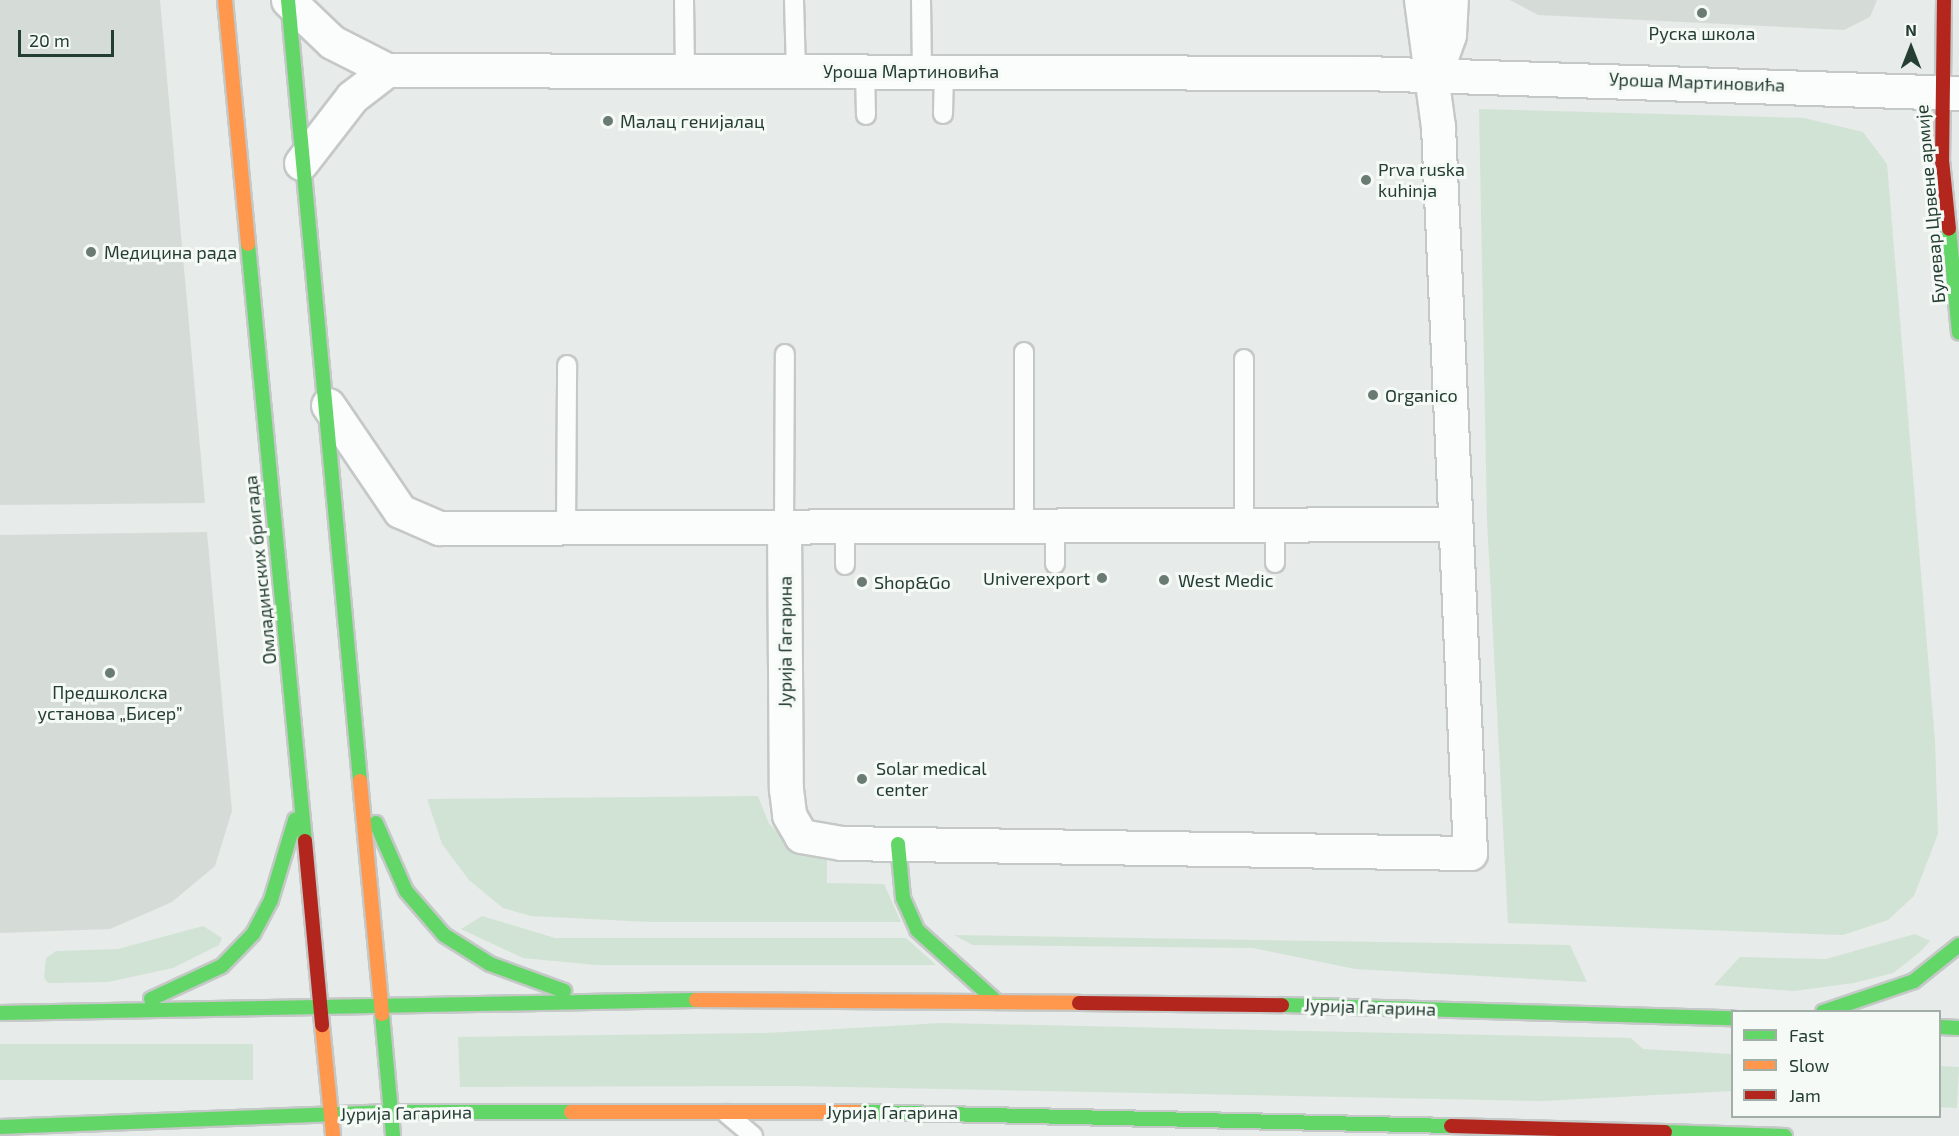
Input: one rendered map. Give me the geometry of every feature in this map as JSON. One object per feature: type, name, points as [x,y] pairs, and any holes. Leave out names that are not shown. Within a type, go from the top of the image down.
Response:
[{"type":"main road","points":[[212,0],[225,7]]},
{"type":"main road","points":[[288,0],[301,163],[328,405],[393,1136]]},
{"type":"main road","name":"Булевар Црвене армије","points":[[1944,0],[1959,333]]},
{"type":"main road","name":"Омладинских бригада","points":[[225,7],[333,1136]]},
{"type":"main road","points":[[363,791],[406,891],[444,935],[490,964],[588,999]]},
{"type":"main road","points":[[117,1007],[192,982],[242,946],[271,900],[300,796]]},
{"type":"main road","points":[[898,844],[903,898],[918,930],[997,1002]]},
{"type":"main road","points":[[1826,1010],[1914,981],[1959,945]]},
{"type":"main road","name":"Јурија Гагарина","points":[[0,1013],[117,1007],[588,999],[997,1002],[1731,1018]]},
{"type":"main road","points":[[1941,1027],[1959,1028]]},
{"type":"main road","name":"Јурија Гагарина","points":[[0,1127],[391,1112],[723,1111],[1194,1115],[1782,1136]]},
{"type":"main road","points":[[518,1128],[556,1112]]},
{"type":"main road","points":[[96,1124],[183,1136]]},
{"type":"street","name":"Уроша Мартиновића","points":[[288,0],[332,42],[387,70],[1435,74],[1949,93]]},
{"type":"street","points":[[328,405],[379,487],[415,522],[439,528],[1455,524],[1435,74],[1422,0]]},
{"type":"street","points":[[1435,74],[1449,35],[1451,0]]},
{"type":"street","points":[[301,163],[352,97],[387,70]]},
{"type":"street","name":"Јурија Гагарина","points":[[784,526],[786,789],[792,826],[801,836],[819,841],[898,844],[1470,853],[1455,524]]},
{"type":"lane","points":[[684,0],[685,70]]},
{"type":"lane","points":[[794,0],[795,71]]},
{"type":"lane","points":[[921,0],[943,114]]},
{"type":"lane","points":[[865,71],[866,115]]},
{"type":"lane","points":[[1024,352],[1040,525],[1055,564]]},
{"type":"lane","points":[[784,526],[785,354]]},
{"type":"lane","points":[[1244,359],[1259,525],[1275,563]]},
{"type":"lane","points":[[566,527],[567,364]]},
{"type":"lane","points":[[844,565],[845,526]]},
{"type":"lane","points":[[723,1111],[753,1136]]},
{"type":"lane","points":[[1175,1136],[1194,1115]]},
{"type":"shaded area","name":"Медицина рада","points":[[0,0],[160,0],[205,503],[0,505]]},
{"type":"shaded area","name":"Руска школа","points":[[1510,0],[1877,0],[1870,17],[1844,30],[1538,15]]},
{"type":"shaded area","name":"Предшколска установа „Бисер”","points":[[207,532],[232,811],[215,866],[172,902],[110,929],[0,933],[0,535]]},
{"type":"green space","points":[[1479,109],[1804,118],[1863,132],[1887,164],[1935,741],[1938,834],[1914,896],[1888,920],[1843,935],[1508,923],[1487,519]]},
{"type":"green space","points":[[758,796],[769,824],[797,850],[827,857],[827,883],[884,884],[901,922],[650,922],[531,916],[503,908],[469,880],[442,844],[427,799]]},
{"type":"green space","points":[[482,916],[555,938],[906,938],[936,965],[596,965],[523,958],[461,929]]},
{"type":"green space","points":[[203,926],[222,938],[219,945],[173,968],[108,982],[48,983],[44,978],[46,958],[56,951],[118,949]]},
{"type":"green space","points":[[1915,934],[1930,941],[1919,953],[1893,973],[1854,983],[1794,991],[1714,985],[1740,957],[1826,959]]},
{"type":"green space","points":[[954,935],[1570,945],[1587,982],[1355,969],[1253,948],[973,945]]},
{"type":"green space","points":[[942,1023],[1631,1038],[1643,1049],[1731,1054],[1731,1091],[1542,1101],[795,1086],[460,1087],[458,1037],[767,1033]]},
{"type":"green space","points":[[0,1044],[253,1044],[253,1080],[0,1080]]},
{"type":"green space","points":[[1941,1066],[1959,1067],[1957,1108],[1941,1107]]},
{"type":"traffic: fast","points":[[288,0],[360,781]]},
{"type":"traffic: fast","points":[[1949,229],[1959,333]]},
{"type":"traffic: fast","points":[[248,244],[305,841]]},
{"type":"traffic: fast","points":[[151,999],[222,966],[253,934],[271,900],[295,820]]},
{"type":"traffic: fast","points":[[376,823],[406,891],[444,935],[490,964],[564,991]]},
{"type":"traffic: fast","points":[[898,844],[903,898],[917,930],[997,1002]]},
{"type":"traffic: fast","points":[[1829,1010],[1914,981],[1959,945]]},
{"type":"traffic: fast","points":[[0,1013],[696,1000]]},
{"type":"traffic: fast","points":[[1282,1005],[1731,1018]]},
{"type":"traffic: fast","points":[[382,1014],[393,1136]]},
{"type":"traffic: fast","points":[[1941,1027],[1959,1028]]},
{"type":"traffic: fast","points":[[0,1127],[391,1112],[571,1112]]},
{"type":"traffic: fast","points":[[858,1112],[1451,1126]]},
{"type":"traffic: fast","points":[[1665,1132],[1785,1136]]},
{"type":"traffic: slow","points":[[225,0],[248,244]]},
{"type":"traffic: slow","points":[[360,781],[382,1014]]},
{"type":"traffic: slow","points":[[696,1000],[1079,1003]]},
{"type":"traffic: slow","points":[[322,1025],[333,1136]]},
{"type":"traffic: slow","points":[[571,1112],[858,1112]]},
{"type":"traffic: jam","points":[[1944,0],[1942,160],[1949,229]]},
{"type":"traffic: jam","points":[[305,841],[322,1025]]},
{"type":"traffic: jam","points":[[1079,1003],[1282,1005]]},
{"type":"traffic: jam","points":[[1451,1126],[1665,1132]]},
{"type":"place","name":"Руска школа","points":[[1702,13]]},
{"type":"place","name":"Малац генијалац","points":[[608,121]]},
{"type":"place","name":"Prva ruska kuhinja","points":[[1366,180]]},
{"type":"place","name":"Медицина рада","points":[[91,252]]},
{"type":"place","name":"Organico","points":[[1373,395]]},
{"type":"place","name":"Univerexport","points":[[1102,578]]},
{"type":"place","name":"West Medic","points":[[1164,580]]},
{"type":"place","name":"Shop&Go","points":[[862,582]]},
{"type":"place","name":"Предшколска установа „Бисер”","points":[[110,673]]},
{"type":"place","name":"Solar medical center","points":[[862,779]]}]
